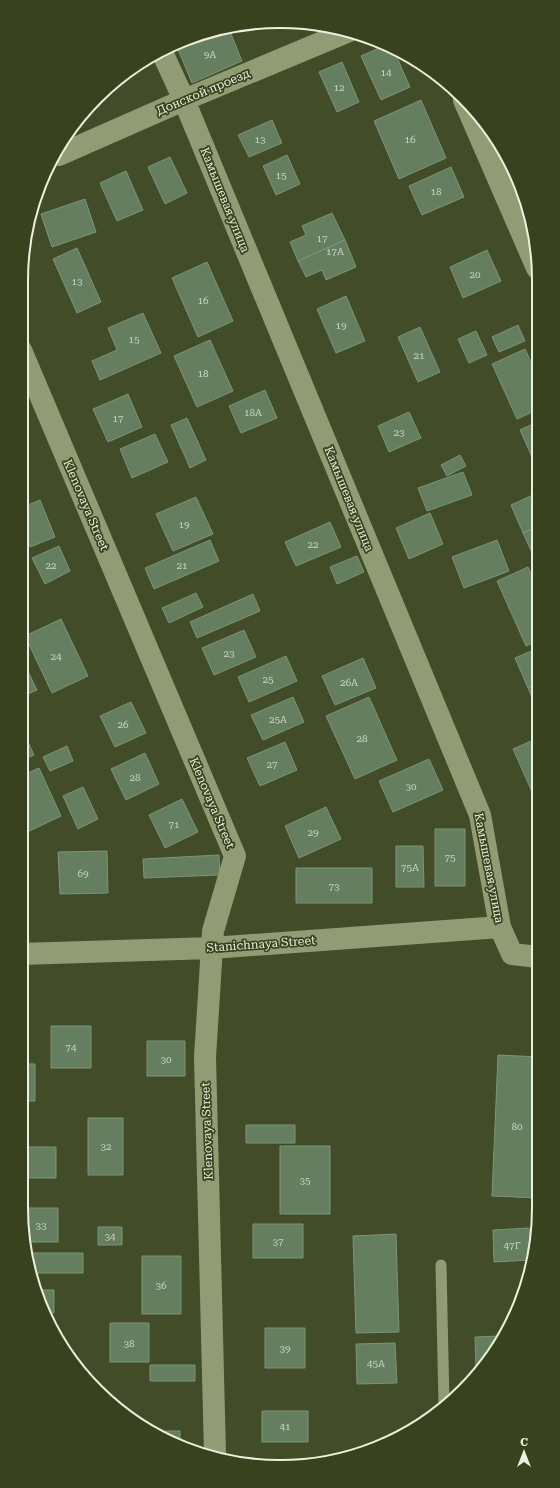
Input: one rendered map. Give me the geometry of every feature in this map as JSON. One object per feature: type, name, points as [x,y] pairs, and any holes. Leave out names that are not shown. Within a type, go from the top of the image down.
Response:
[{"type":"street","name":"Донской проезд","points":[[63,153],[337,35]]},
{"type":"street","name":"Камышевая улица","points":[[164,57],[184,100],[480,815],[500,927],[512,954],[532,957]]},
{"type":"street","points":[[471,117],[530,253]]},
{"type":"street","name":"Klenovaya Street","points":[[28,367],[234,856],[213,931],[205,1058],[215,1451]]},
{"type":"street","name":"Stanichnaya Street","points":[[28,954],[212,948],[500,927]]},
{"type":"lane","points":[[441,1265],[444,1399]]},
{"type":"building","points":[[231,33],[242,61],[192,83],[178,50],[199,41]]},
{"type":"building","points":[[379,48],[397,57],[410,87],[381,100],[361,56]]},
{"type":"building","points":[[342,62],[359,102],[337,112],[319,72]]},
{"type":"building","points":[[421,100],[446,158],[399,179],[374,121]]},
{"type":"building","points":[[272,120],[282,143],[249,157],[238,135]]},
{"type":"building","points":[[287,155],[300,184],[276,195],[263,166]]},
{"type":"building","points":[[170,157],[187,193],[165,204],[148,167]]},
{"type":"building","points":[[451,167],[464,197],[422,215],[409,186]]},
{"type":"building","points":[[126,171],[143,210],[117,221],[100,183]]},
{"type":"building","points":[[85,199],[96,232],[52,247],[41,214]]},
{"type":"building","points":[[332,213],[345,240],[298,261],[290,242],[306,235],[302,226]]},
{"type":"building","points":[[345,240],[356,267],[326,280],[322,270],[306,277],[298,261]]},
{"type":"building","points":[[77,248],[101,302],[77,313],[53,259]]},
{"type":"building","points":[[487,250],[501,281],[463,298],[450,267]]},
{"type":"building","points":[[207,262],[233,321],[198,337],[172,278]]},
{"type":"building","points":[[346,296],[365,341],[336,353],[317,309]]},
{"type":"building","points":[[143,313],[161,353],[100,380],[92,361],[117,350],[108,328]]},
{"type":"building","points":[[518,325],[525,341],[499,352],[492,337]]},
{"type":"building","points":[[420,327],[440,372],[418,382],[398,337]]},
{"type":"building","points":[[476,331],[487,355],[469,363],[458,339]]},
{"type":"building","points":[[210,340],[233,391],[197,407],[174,356]]},
{"type":"building","points":[[525,349],[532,364],[532,412],[517,419],[492,364]]},
{"type":"building","points":[[265,390],[277,418],[241,433],[229,406]]},
{"type":"building","points":[[128,394],[142,427],[108,442],[93,409]]},
{"type":"building","points":[[409,412],[421,438],[389,452],[378,426]]},
{"type":"building","points":[[187,418],[206,460],[190,468],[171,425]]},
{"type":"building","points":[[532,424],[532,457],[520,430]]},
{"type":"building","points":[[155,434],[168,462],[132,478],[120,449]]},
{"type":"building","points":[[460,455],[466,466],[447,476],[441,465]]},
{"type":"building","points":[[463,472],[472,495],[427,511],[418,488]]},
{"type":"building","points":[[532,495],[532,529],[523,533],[511,505]]},
{"type":"building","points":[[196,497],[213,534],[173,551],[156,514]]},
{"type":"building","points":[[40,500],[55,537],[30,547],[28,542],[28,505]]},
{"type":"building","points":[[430,513],[443,544],[409,559],[396,528]]},
{"type":"building","points":[[330,522],[341,547],[296,566],[285,542]]},
{"type":"building","points":[[532,529],[532,553],[523,533]]},
{"type":"building","points":[[210,540],[219,561],[154,589],[145,568]]},
{"type":"building","points":[[497,540],[509,571],[464,588],[452,557]]},
{"type":"building","points":[[59,546],[70,571],[45,584],[32,558]]},
{"type":"building","points":[[357,556],[364,572],[337,584],[330,567]]},
{"type":"building","points":[[528,567],[532,575],[532,644],[526,646],[497,581]]},
{"type":"building","points":[[196,593],[203,607],[169,623],[162,608]]},
{"type":"building","points":[[253,594],[260,611],[197,638],[190,622]]},
{"type":"building","points":[[61,619],[88,676],[52,693],[28,642],[28,635]]},
{"type":"building","points":[[244,630],[256,657],[214,675],[202,648]]},
{"type":"building","points":[[532,651],[532,686],[528,688],[515,658]]},
{"type":"building","points":[[286,656],[297,681],[249,702],[238,677]]},
{"type":"building","points":[[363,658],[376,688],[335,705],[322,676]]},
{"type":"building","points":[[28,671],[37,690],[28,694]]},
{"type":"building","points":[[532,686],[532,697],[528,688]]},
{"type":"building","points":[[293,697],[304,722],[263,740],[251,715]]},
{"type":"building","points":[[369,697],[397,760],[355,779],[326,716]]},
{"type":"building","points":[[131,702],[146,733],[115,747],[100,716]]},
{"type":"building","points":[[532,741],[532,792],[513,749]]},
{"type":"building","points":[[28,742],[34,755],[28,758]]},
{"type":"building","points":[[285,742],[297,770],[260,786],[247,758]]},
{"type":"building","points":[[67,746],[73,761],[50,771],[43,757]]},
{"type":"building","points":[[145,753],[159,784],[126,800],[111,769]]},
{"type":"building","points":[[429,759],[443,790],[393,812],[379,781]]},
{"type":"building","points":[[39,768],[61,816],[28,832],[28,773]]},
{"type":"building","points":[[83,787],[98,819],[78,829],[63,796]]},
{"type":"building","points":[[182,799],[198,832],[165,848],[149,815]]},
{"type":"building","points":[[326,807],[341,839],[299,858],[285,826]]},
{"type":"building","points":[[435,829],[465,829],[465,886],[435,886]]},
{"type":"building","points":[[396,846],[423,846],[424,887],[396,887]]},
{"type":"building","points":[[107,851],[108,893],[60,894],[58,852]]},
{"type":"building","points":[[219,855],[220,875],[144,878],[143,859]]},
{"type":"building","points":[[296,868],[372,868],[372,903],[296,903]]},
{"type":"building","points":[[51,1026],[91,1026],[91,1068],[51,1068]]},
{"type":"building","points":[[147,1041],[185,1041],[185,1076],[147,1076]]},
{"type":"building","points":[[498,1055],[532,1057],[532,1198],[492,1196]]},
{"type":"building","points":[[28,1064],[35,1064],[35,1101],[28,1101]]},
{"type":"building","points":[[88,1118],[123,1118],[123,1175],[88,1175]]},
{"type":"building","points":[[246,1125],[295,1125],[295,1143],[246,1143]]},
{"type":"building","points":[[280,1146],[330,1146],[330,1214],[280,1214]]},
{"type":"building","points":[[28,1147],[56,1147],[56,1178],[28,1178]]},
{"type":"building","points":[[28,1208],[58,1208],[58,1242],[30,1242]]},
{"type":"building","points":[[253,1224],[303,1224],[303,1258],[253,1258]]},
{"type":"building","points":[[98,1227],[122,1227],[122,1245],[98,1245]]},
{"type":"building","points":[[529,1228],[530,1242],[526,1260],[494,1262],[493,1230]]},
{"type":"building","points":[[396,1234],[399,1332],[356,1333],[353,1236]]},
{"type":"building","points":[[32,1253],[83,1253],[83,1273],[37,1273]]},
{"type":"building","points":[[142,1256],[181,1256],[181,1314],[142,1314]]},
{"type":"building","points":[[41,1290],[54,1290],[54,1313],[51,1313]]},
{"type":"building","points":[[110,1323],[149,1323],[149,1362],[110,1362]]},
{"type":"building","points":[[265,1328],[305,1328],[305,1368],[265,1368]]},
{"type":"building","points":[[497,1336],[490,1348],[476,1366],[475,1337]]},
{"type":"building","points":[[395,1343],[397,1383],[357,1384],[356,1344]]},
{"type":"building","points":[[150,1365],[195,1365],[195,1381],[150,1381]]},
{"type":"building","points":[[262,1411],[308,1411],[308,1442],[262,1442]]},
{"type":"building","points":[[163,1431],[180,1431],[180,1439]]}]
